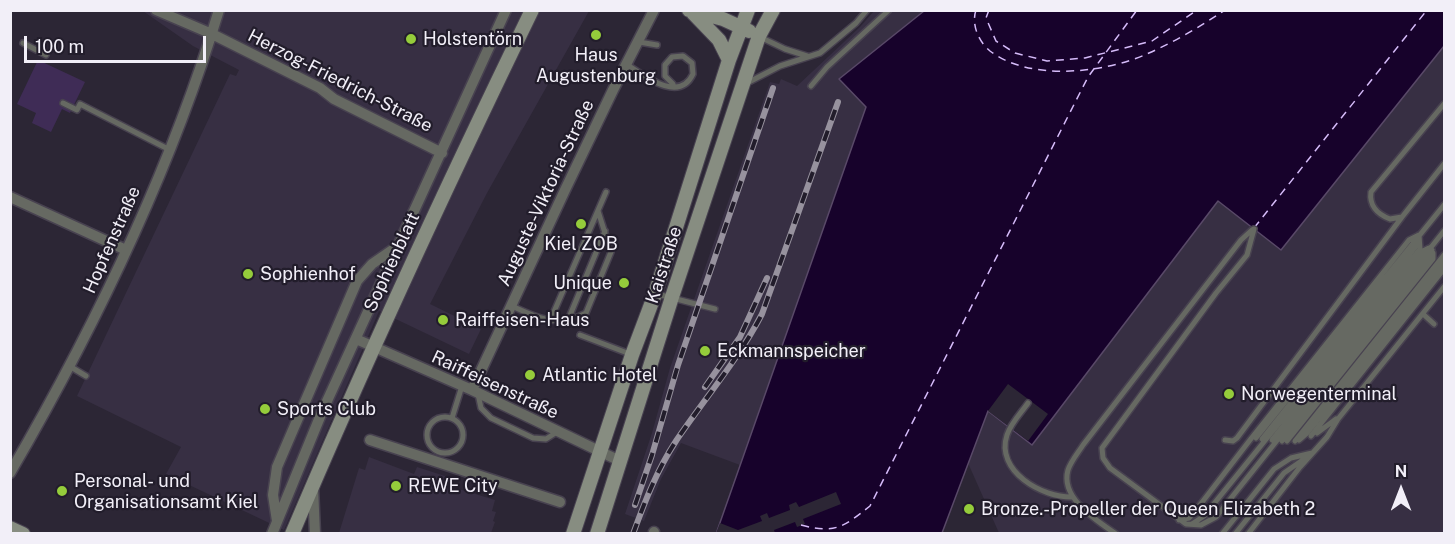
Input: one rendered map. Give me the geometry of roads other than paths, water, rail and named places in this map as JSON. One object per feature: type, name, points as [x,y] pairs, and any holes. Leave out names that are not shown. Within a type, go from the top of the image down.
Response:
[{"type":"main road","name":"Sophienblatt","points":[[292,534],[373,346],[451,176],[532,10]]},
{"type":"main road","name":"Kaistraße","points":[[573,534],[632,355],[655,294],[729,60],[748,10]]},
{"type":"main road","points":[[748,10],[757,21],[759,36]]},
{"type":"main road","name":"Kaistraße","points":[[597,534],[672,297],[759,36],[773,10]]},
{"type":"main road","points":[[691,12],[715,17],[759,36]]},
{"type":"main road","points":[[691,12],[719,40],[729,60]]},
{"type":"main road","points":[[10,528],[23,534]]},
{"type":"street","name":"Herzog-Friedrich-Straße","points":[[156,10],[212,34],[442,153]]},
{"type":"street","name":"Hopfenstraße","points":[[10,473],[71,367],[126,250],[170,150],[208,49],[219,10]]},
{"type":"street","name":"Sophienblatt","points":[[275,528],[301,462],[506,10]]},
{"type":"street","name":"Auguste-Viktoria-Straße","points":[[471,390],[565,190],[654,10]]},
{"type":"street","points":[[10,197],[126,250]]},
{"type":"street","points":[[275,528],[275,476],[357,281],[372,264],[398,246]]},
{"type":"street","name":"Raiffeisenstraße","points":[[356,339],[471,390],[599,453],[620,461]]},
{"type":"street","points":[[370,440],[560,502]]},
{"type":"street","points":[[313,484],[315,534]]},
{"type":"lane","points":[[743,85],[780,66],[825,49],[856,23],[867,10]]},
{"type":"lane","points":[[811,86],[827,67],[889,10]]},
{"type":"lane","points":[[759,36],[792,52],[810,56]]},
{"type":"lane","points":[[637,41],[657,45]]},
{"type":"lane","points":[[23,43],[46,55]]},
{"type":"lane","points":[[626,64],[656,83],[677,87],[687,83],[693,74],[692,63],[683,56],[672,57],[665,65],[665,76],[673,84]]},
{"type":"lane","points":[[63,103],[77,110],[80,104],[170,150]]},
{"type":"lane","points":[[1402,217],[1395,219],[1384,217],[1373,207],[1371,192],[1444,104]]},
{"type":"lane","points":[[1225,440],[1233,441],[1241,434],[1444,164]]},
{"type":"lane","points":[[546,320],[553,314],[606,192]]},
{"type":"lane","points":[[1116,534],[1073,497],[1068,489],[1068,470],[1083,445],[1240,240],[1254,229],[1246,255],[1216,292],[1102,448],[1103,458],[1110,468],[1179,520],[1191,525],[1201,525],[1216,517],[1409,240],[1419,235],[1444,205]]},
{"type":"lane","points":[[512,306],[546,320],[568,320],[578,317],[587,310],[612,252],[598,211]]},
{"type":"lane","points":[[568,320],[605,231]]},
{"type":"lane","points":[[1191,525],[1204,516],[1430,256],[1433,246],[1444,231]]},
{"type":"lane","points":[[1269,440],[1420,249],[1419,235]]},
{"type":"lane","points":[[1179,520],[1189,518],[1269,440],[1423,251],[1433,246]]},
{"type":"lane","points":[[1297,441],[1444,255]]},
{"type":"lane","points":[[1297,441],[1307,433],[1444,262]]},
{"type":"lane","points":[[1311,436],[1444,269]]},
{"type":"lane","points":[[1248,534],[1444,287]]},
{"type":"lane","points":[[655,294],[715,309]]},
{"type":"lane","points":[[1423,314],[1434,324]]},
{"type":"lane","points":[[580,334],[632,355]]},
{"type":"lane","points":[[71,367],[86,376]]},
{"type":"lane","points":[[452,417],[471,390],[486,414],[528,436],[546,439],[557,432]]},
{"type":"lane","points":[[1028,403],[1010,428],[1005,447],[1008,463],[1043,492],[1058,497],[1073,497]]},
{"type":"lane","points":[[439,417],[452,417],[461,425],[464,433],[463,441],[459,448],[452,452],[440,453],[428,442],[428,429],[439,417]]},
{"type":"lane","points":[[1269,440],[1297,441],[1311,436],[1338,418]]},
{"type":"lane","points":[[1222,534],[1274,469],[1291,459],[1314,452]]},
{"type":"lane","points":[[1235,534],[1284,473],[1314,452]]},
{"type":"railway","points":[[635,505],[678,365],[773,88]]},
{"type":"railway","points":[[633,534],[652,486],[669,452],[732,363],[762,314],[838,102]]},
{"type":"railway","points":[[705,387],[740,337],[767,278]]},
{"type":"place","name":"Haus Augustenburg","points":[[596,35]]},
{"type":"place","name":"Holstentörn","points":[[411,39]]},
{"type":"place","name":"Kiel ZOB","points":[[581,224]]},
{"type":"place","name":"Sophienhof","points":[[248,274]]},
{"type":"place","name":"Unique","points":[[624,283]]},
{"type":"place","name":"Raiffeisen-Haus","points":[[443,320]]},
{"type":"place","name":"Eckmannspeicher","points":[[705,351]]},
{"type":"place","name":"Atlantic Hotel","points":[[530,375]]},
{"type":"place","name":"Norwegenterminal","points":[[1229,394]]},
{"type":"place","name":"Sports Club","points":[[265,409]]},
{"type":"place","name":"REWE City","points":[[396,486]]},
{"type":"place","name":"Personal- und Organisationsamt Kiel","points":[[62,491]]},
{"type":"place","name":"Bronze.-Propeller der Queen Elizabeth 2","points":[[969,509]]}]
